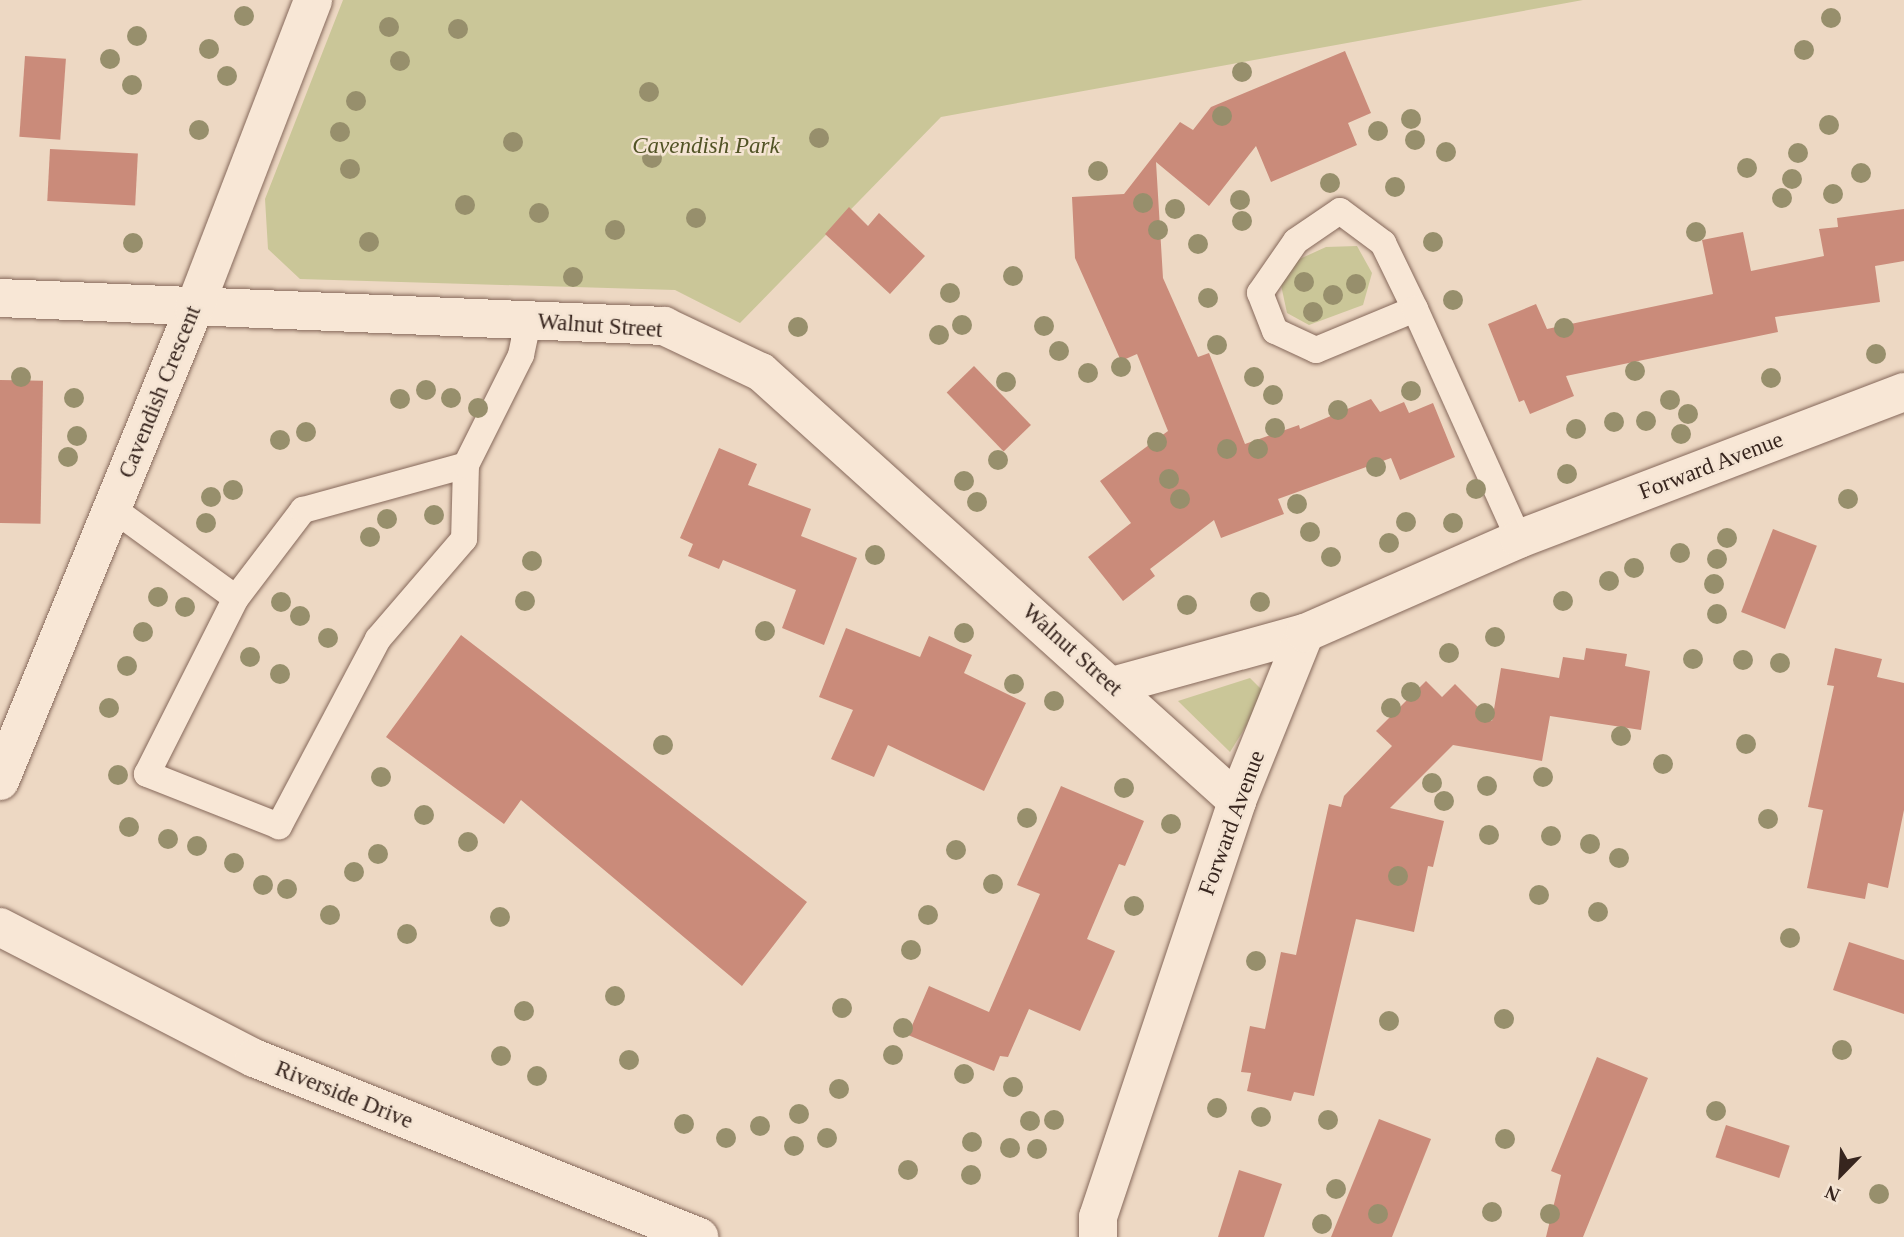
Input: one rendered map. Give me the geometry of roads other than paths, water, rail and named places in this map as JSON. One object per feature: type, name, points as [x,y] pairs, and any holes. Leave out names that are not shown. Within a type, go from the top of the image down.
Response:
[{"type":"street","name":"Cavendish Crescent","points":[[0,781],[194,309],[313,0]]},
{"type":"street","name":"Walnut Street","points":[[0,298],[194,309],[664,326],[761,372],[1237,801]]},
{"type":"street","name":"Forward Avenue","points":[[1098,1237],[1098,1217],[1237,801],[1305,634],[1518,539],[1904,392]]},
{"type":"street","points":[[1112,686],[1305,634]]},
{"type":"street","name":"Riverside Drive","points":[[0,927],[254,1058],[649,1229],[699,1237]]},
{"type":"lane","points":[[1415,309],[1317,350],[1275,331],[1260,293],[1296,242],[1340,211],[1383,243],[1415,309],[1518,539]]},
{"type":"lane","points":[[466,465],[303,510],[236,598],[147,775],[279,826],[378,639],[464,538],[466,465],[521,355],[528,321]]},
{"type":"lane","points":[[112,508],[236,598]]},
{"type":"park label","name":"Cavendish Park","points":[[706,146]]}]
